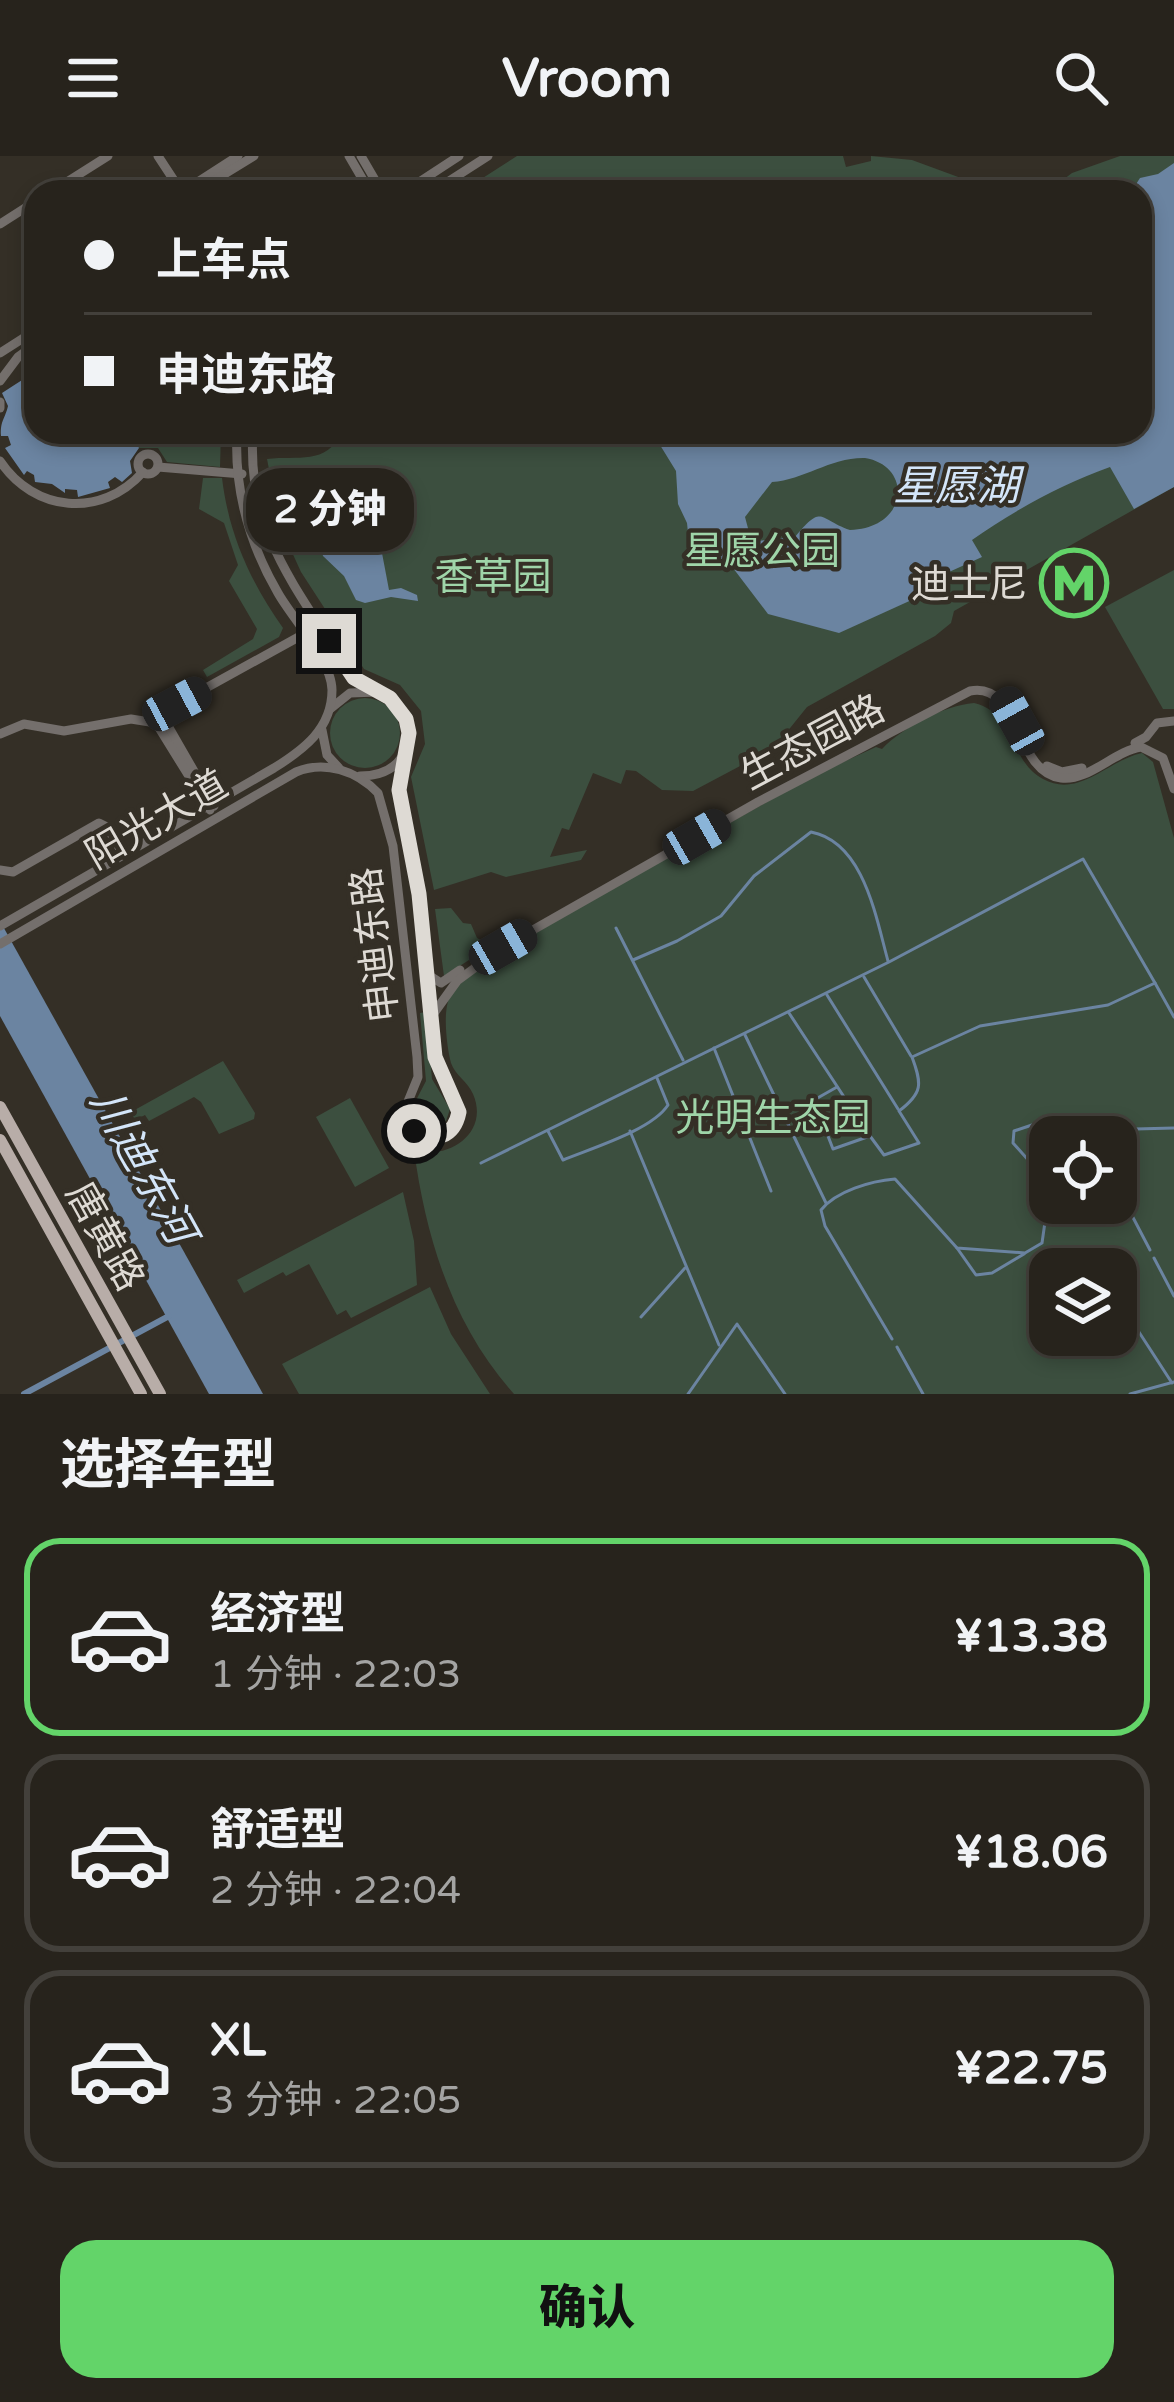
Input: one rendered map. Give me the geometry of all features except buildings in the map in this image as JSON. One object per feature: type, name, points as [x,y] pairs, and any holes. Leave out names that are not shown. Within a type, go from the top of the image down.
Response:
[{"type":"main road","name":"唐黄路","points":[[0,1107],[160,1394]]},
{"type":"main road","name":"唐黄路","points":[[0,1140],[141,1394]]},
{"type":"street","points":[[70,180],[108,156]]},
{"type":"street","points":[[207,180],[238,156]]},
{"type":"street","points":[[212,180],[254,156]]},
{"type":"street","points":[[422,180],[459,156]]},
{"type":"street","points":[[451,180],[488,156]]},
{"type":"street","points":[[1,375],[24,355]]},
{"type":"street","points":[[237,444],[236,475],[253,542],[330,678],[332,694],[323,742],[327,755],[359,776],[382,773],[401,758],[407,746],[409,733],[400,707],[349,672],[283,570],[264,526],[253,474],[253,444]]},
{"type":"street","points":[[0,461],[22,486],[73,505],[107,500],[142,472],[152,474],[158,467],[253,474]]},
{"type":"street","points":[[0,734],[24,724],[64,731],[131,719],[160,721],[177,704],[304,634]]},
{"type":"street","name":"生态园路","points":[[427,969],[433,981],[445,982],[516,933],[968,685],[997,688],[1035,754],[1044,765],[1061,772],[1083,767],[1140,741],[1151,731]]},
{"type":"street","name":"生态园路","points":[[433,1021],[435,1009],[457,981],[503,947],[758,802],[970,691],[982,689],[996,695],[1039,767],[1059,778],[1079,776],[1131,748],[1156,751]]},
{"type":"street","points":[[324,720],[337,700],[350,693],[378,692]]},
{"type":"street","name":"阳光大道","points":[[4,924],[310,745],[324,720]]},
{"type":"street","points":[[160,721],[218,817]]},
{"type":"street","points":[[1174,721],[1162,721],[1151,731],[1150,742],[1168,768],[1174,789]]},
{"type":"street","name":"申迪东路","points":[[347,772],[373,788],[383,802],[398,876],[417,1057],[418,1077],[406,1104],[406,1119],[414,1131],[434,1138],[453,1129],[459,1112],[435,1057],[414,857],[399,790],[407,746]]},
{"type":"street","points":[[1156,751],[1174,754]]},
{"type":"street","name":"阳光大道","points":[[0,944],[303,769],[320,766],[347,772]]},
{"type":"street","points":[[0,870],[9,873],[99,823],[107,827],[123,854]]},
{"type":"green space","points":[[517,156],[843,156],[846,167],[871,161],[871,156],[912,160],[966,180],[480,180]]},
{"type":"green space","points":[[1120,156],[1174,156],[1174,487],[954,611],[951,623],[935,636],[807,707],[774,748],[693,791],[662,790],[636,771],[626,770],[621,784],[593,773],[569,830],[562,828],[550,857],[587,850],[581,860],[506,877],[491,872],[434,890],[411,777],[425,744],[421,711],[400,685],[364,669],[301,572],[280,526],[267,459],[319,454],[334,444],[1152,444],[1152,180],[1063,180]]},
{"type":"green space","points":[[137,444],[221,444],[220,467],[167,462],[158,448]]},
{"type":"green space","points":[[203,478],[222,478],[243,557],[283,628],[279,637],[207,677],[203,670],[253,639],[257,629],[229,581],[238,565],[224,523],[199,509]]},
{"type":"green space","points":[[1174,570],[1174,709],[1163,709],[1105,607]]},
{"type":"green space","points":[[365,698],[390,708],[400,733],[390,758],[365,768],[340,758],[330,733],[340,708]]},
{"type":"green space","name":"光明生态园","points":[[974,703],[987,708],[1005,726],[1032,771],[1056,784],[1081,781],[1142,753],[1153,762],[1174,838],[1174,1394],[514,1394],[474,1340],[446,1280],[426,1216],[414,1150],[452,1147],[463,1141],[476,1121],[473,1094],[451,1063],[446,1019],[450,995],[475,968],[515,943],[817,774],[876,747],[882,749],[900,733],[949,708]]},
{"type":"green space","points":[[451,908],[463,923],[471,924],[477,938],[491,946],[444,976],[435,909]]},
{"type":"green space","points":[[426,1012],[432,1079],[450,1109],[446,1121],[430,1128],[419,1124],[412,1108],[426,1081],[420,1013]]},
{"type":"green space","points":[[223,1061],[255,1113],[254,1119],[219,1134],[194,1097],[149,1121],[145,1115],[135,1120],[131,1112]]},
{"type":"green space","points":[[350,1098],[389,1168],[355,1187],[316,1117]]},
{"type":"green space","points":[[403,1192],[417,1285],[351,1318],[346,1310],[337,1315],[309,1264],[244,1293],[237,1280]]},
{"type":"green space","points":[[430,1287],[451,1334],[490,1394],[299,1394],[282,1364]]},
{"type":"water","name":"星愿湖","points":[[1174,163],[1174,487],[1134,509],[1110,467],[1073,482],[972,540],[982,557],[949,572],[916,598],[839,633],[768,614],[733,568],[690,552],[687,523],[678,504],[676,471],[659,444],[1152,444],[1152,180],[1140,178],[1158,174]],"holes":[[[853,459],[881,463],[891,472],[898,496],[884,519],[870,527],[850,530],[816,517],[795,537],[758,541],[749,532],[745,517],[772,482]]]},
{"type":"water","points":[[24,379],[24,444],[137,444],[130,461],[132,473],[122,482],[115,477],[108,482],[110,488],[78,497],[77,490],[65,489],[65,493],[52,484],[35,482],[34,475],[27,471],[24,475],[5,448],[11,445],[8,436],[1,436],[8,406],[2,393]]},
{"type":"water","points":[[358,531],[382,553],[389,590],[401,588],[417,595],[418,601],[356,600],[344,576],[323,556],[319,542]]},
{"type":"water","points":[[0,921],[263,1394],[209,1394],[0,1016]]},
{"type":"waterway","points":[[633,960],[721,916],[754,876],[811,832],[844,850],[855,866],[888,961]]},
{"type":"waterway","points":[[481,1163],[889,962],[1083,859],[1155,983]]},
{"type":"waterway","points":[[616,928],[683,1060]]},
{"type":"waterway","points":[[864,977],[911,1056]]},
{"type":"waterway","points":[[837,1087],[814,1100],[833,1149],[870,1136],[884,1155],[919,1143],[899,1111],[918,1087],[912,1057],[980,1026],[1108,1005],[1155,983],[1174,1017]]},
{"type":"waterway","points":[[827,995],[898,1109]]},
{"type":"waterway","points":[[789,1013],[869,1135]]},
{"type":"waterway","points":[[745,1035],[826,1203]]},
{"type":"waterway","points":[[714,1048],[771,1191]]},
{"type":"waterway","points":[[548,1131],[563,1160],[635,1130],[668,1105],[657,1078]]},
{"type":"waterway","points":[[743,1121],[778,1108]]},
{"type":"waterway","points":[[1029,1126],[1014,1131],[1013,1143],[1029,1161]]},
{"type":"waterway","points":[[1137,1129],[1174,1128]]},
{"type":"waterway","points":[[630,1131],[719,1345]]},
{"type":"waterway","points":[[892,1339],[825,1226],[821,1210],[828,1203],[855,1188],[895,1179],[957,1248],[1025,1253],[1042,1243],[1045,1224]]},
{"type":"waterway","points":[[1136,1224],[1150,1250]]},
{"type":"waterway","points":[[957,1248],[976,1275],[992,1273],[1024,1254]]},
{"type":"waterway","points":[[1154,1258],[1174,1296]]},
{"type":"waterway","points":[[641,1317],[685,1268]]},
{"type":"waterway","points":[[24,1394],[169,1316]]},
{"type":"waterway","points":[[688,1394],[737,1324],[785,1394]]},
{"type":"waterway","points":[[1137,1329],[1172,1383]]},
{"type":"waterway","points":[[897,1347],[923,1394]]},
{"type":"waterway","points":[[1130,1394],[1174,1382]]},
{"type":"place","name":"迪士尼","points":[[1074,583]]},
{"type":"route","points":[[329,641],[354,678],[400,707],[409,733],[399,790],[419,894],[435,1057],[459,1112],[453,1129],[442,1137],[426,1138],[414,1131]]},
{"type":"park label","name":"星愿公园","points":[[762,550]]},
{"type":"park label","name":"香草园","points":[[493,576]]},
{"type":"water label","name":"川迪东河","points":[[144,1166]]}]
